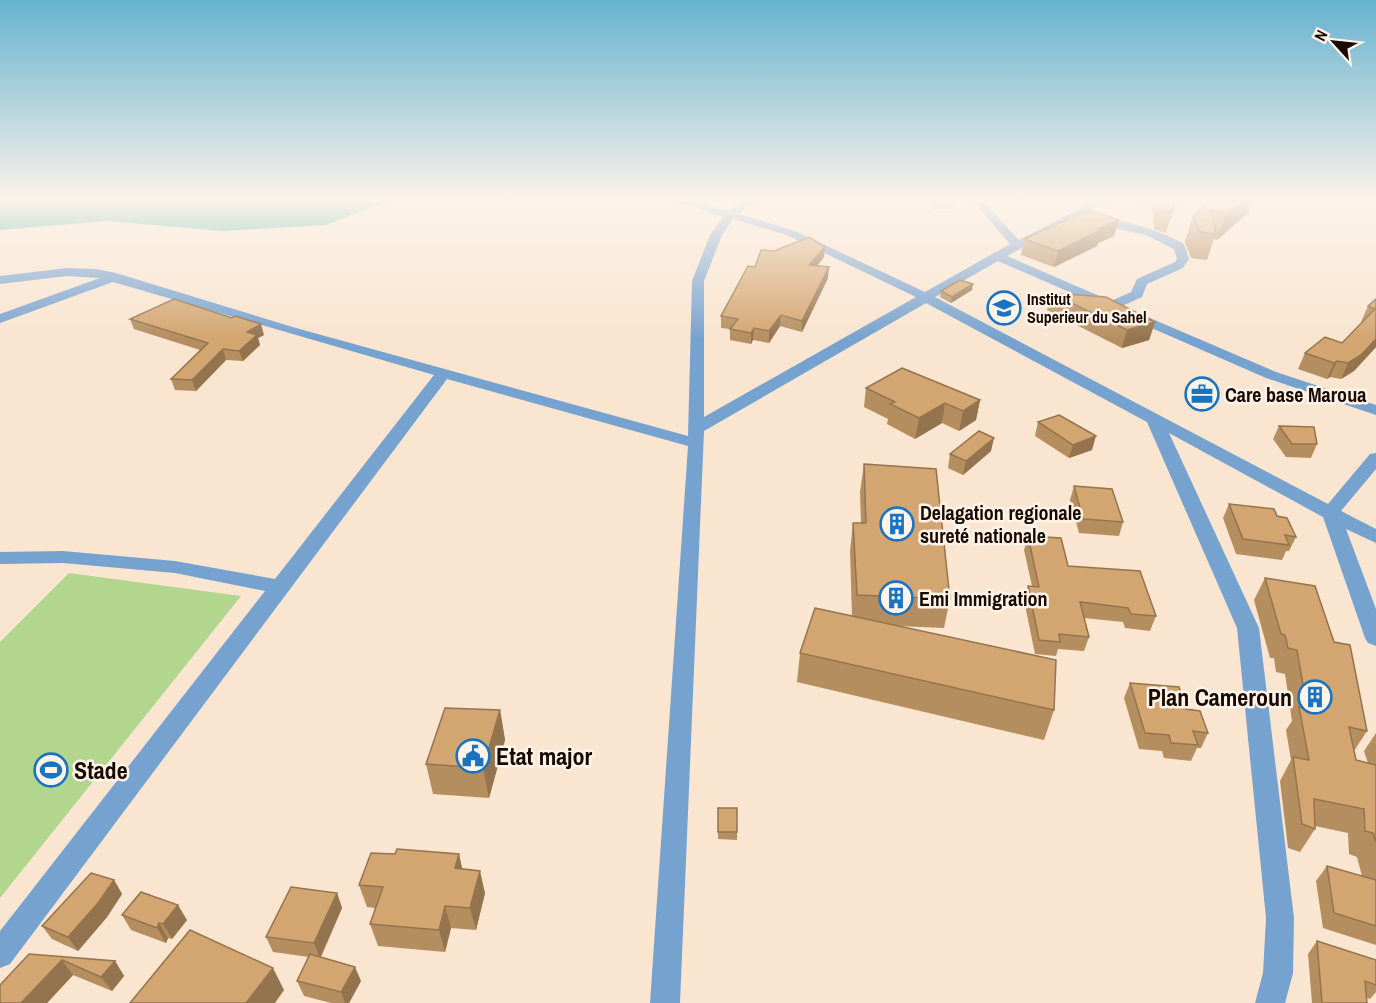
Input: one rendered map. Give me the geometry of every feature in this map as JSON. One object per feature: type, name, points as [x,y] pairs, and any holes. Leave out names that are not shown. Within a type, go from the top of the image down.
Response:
[{"type":"street","points":[[665,1003],[696,435],[698,281],[712,246]]},
{"type":"street","points":[[818,246],[925,297],[1376,537]]},
{"type":"street","points":[[0,280],[67,272],[96,273],[116,277],[291,331],[696,435],[925,297],[1016,246]]},
{"type":"street","points":[[1111,306],[1137,294],[1142,282],[1179,265],[1183,259],[1180,247],[1177,246]]},
{"type":"street","points":[[999,257],[1271,375],[1376,410]]},
{"type":"street","points":[[0,319],[116,277]]},
{"type":"street","points":[[0,954],[444,372]]},
{"type":"street","points":[[1154,419],[1248,628],[1280,918],[1278,973],[1270,1003]]},
{"type":"street","points":[[1331,512],[1376,458]]},
{"type":"street","points":[[1331,512],[1376,638]]},
{"type":"street","points":[[0,558],[63,556],[175,567],[280,587]]},
{"type":"green space","name":"Stade","points":[[69,573],[241,596],[0,898],[0,642]]},
{"type":"building","points":[[787,246],[825,247],[809,265],[829,267],[802,321],[781,315],[769,331],[754,328],[751,333],[730,329],[738,319],[721,316],[748,266],[755,267],[761,250],[774,251]]},
{"type":"building","points":[[1043,246],[1069,246],[1058,251]]},
{"type":"building","points":[[960,280],[973,284],[952,297],[941,291]]},
{"type":"building","points":[[1051,293],[1106,297],[1155,322],[1127,330]]},
{"type":"building","points":[[174,299],[232,318],[235,316],[261,324],[247,332],[257,335],[239,351],[223,349],[192,380],[171,379],[208,343],[130,319]]},
{"type":"building","points":[[1376,299],[1376,339],[1361,355],[1348,363],[1337,361],[1334,363],[1305,353],[1325,337],[1342,343],[1375,309],[1368,306]]},
{"type":"building","points":[[902,368],[980,400],[963,411],[945,403],[919,418],[890,404],[895,402],[866,388]]},
{"type":"building","points":[[1059,415],[1096,436],[1073,445],[1038,422]]},
{"type":"building","points":[[1279,426],[1314,427],[1317,444],[1292,444]]},
{"type":"building","points":[[979,431],[994,438],[966,461],[950,454]]},
{"type":"building","points":[[864,464],[936,469],[950,599],[857,595],[853,523],[866,523]]},
{"type":"building","points":[[1074,486],[1112,489],[1123,522],[1083,519]]},
{"type":"building","points":[[1229,504],[1274,509],[1277,516],[1287,518],[1296,537],[1285,535],[1289,545],[1243,539]]},
{"type":"building","points":[[1028,536],[1061,538],[1068,566],[1140,571],[1156,616],[1131,614],[1128,608],[1080,602],[1089,637],[1059,634],[1060,642],[1039,640],[1028,586],[1039,587]]},
{"type":"building","points":[[1265,578],[1315,586],[1334,642],[1350,645],[1367,731],[1349,727],[1356,760],[1376,765],[1376,842],[1373,833],[1365,831],[1364,809],[1314,799],[1315,829],[1302,824],[1293,757],[1309,760],[1299,707],[1307,708],[1297,650],[1288,648],[1285,635],[1281,634]]},
{"type":"building","points":[[815,608],[1056,660],[1054,710],[800,653]]},
{"type":"building","points":[[1130,683],[1179,687],[1186,709],[1200,711],[1208,733],[1193,731],[1198,745],[1171,743],[1169,735],[1145,733]]},
{"type":"building","points":[[445,708],[500,710],[483,768],[426,764]]},
{"type":"building","points":[[718,808],[737,808],[737,832],[718,832]]},
{"type":"building","points":[[397,849],[459,854],[455,868],[480,871],[470,908],[445,906],[439,930],[370,924],[383,887],[359,885],[371,853],[395,854]]},
{"type":"building","points":[[1327,866],[1376,880],[1376,926],[1334,913]]},
{"type":"building","points":[[91,873],[114,880],[98,903],[68,937],[42,926]]},
{"type":"building","points":[[291,887],[337,893],[314,943],[266,937]]},
{"type":"building","points":[[141,892],[178,905],[163,924],[159,923],[157,928],[122,915]]},
{"type":"building","points":[[190,930],[273,968],[246,1003],[130,1003]]},
{"type":"building","points":[[1317,941],[1376,960],[1376,985],[1365,981],[1367,1003],[1322,1003]]},
{"type":"building","points":[[29,954],[115,961],[101,977],[62,960],[21,1003],[0,1003],[0,985]]},
{"type":"building","points":[[310,954],[355,967],[341,992],[297,981]]},
{"type":"place","name":"Institut Superieur du Sahel","points":[[1004,308]]},
{"type":"place","name":"Care base Maroua","points":[[1202,394]]},
{"type":"place","name":"Delagation regionale sureté nationale","points":[[897,524]]},
{"type":"place","name":"Emi Immigration","points":[[896,598]]},
{"type":"place","name":"Plan Cameroun","points":[[1315,697]]},
{"type":"place","name":"Etat major","points":[[473,756]]},
{"type":"place","name":"Stade","points":[[51,770]]}]
